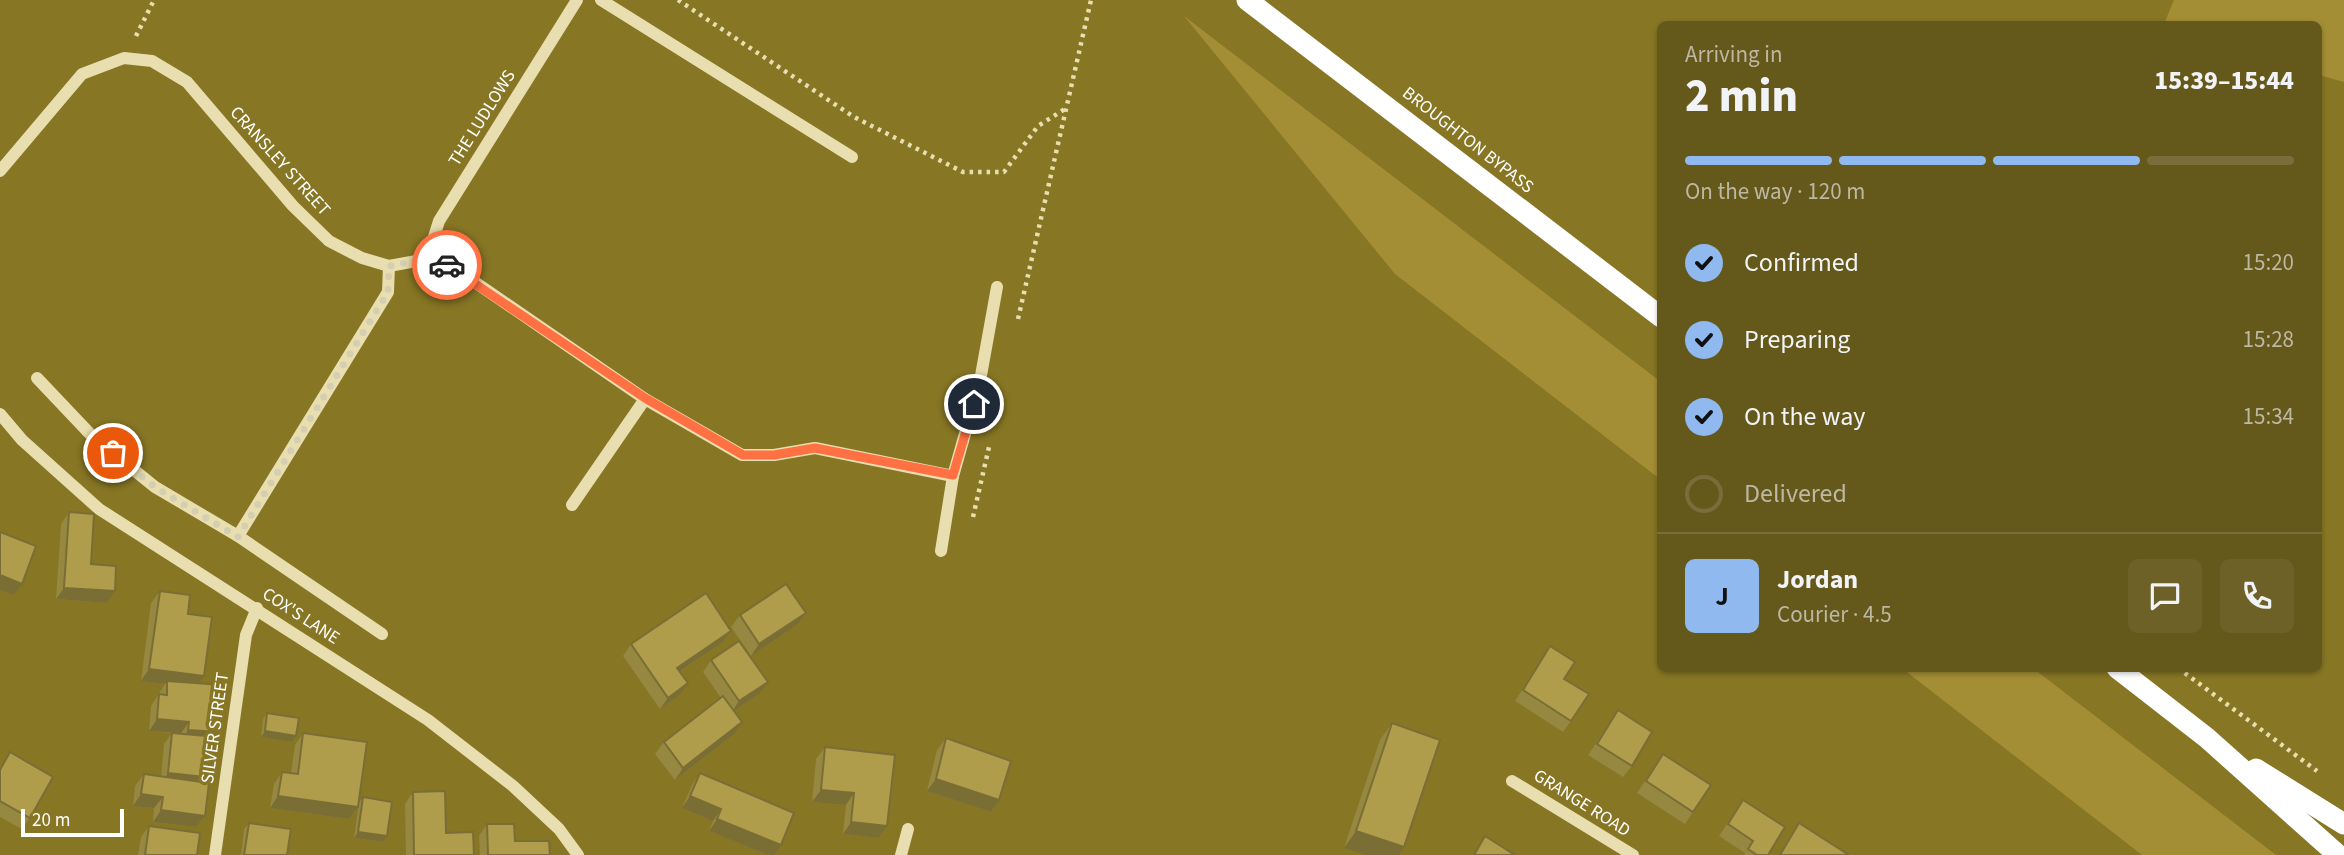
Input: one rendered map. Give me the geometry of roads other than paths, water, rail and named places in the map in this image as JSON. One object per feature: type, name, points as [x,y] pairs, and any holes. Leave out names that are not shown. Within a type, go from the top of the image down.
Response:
[{"type":"highway","name":"BROUGHTON BYPASS","points":[[1247,0],[1657,314]]},
{"type":"highway","points":[[2121,672],[2207,738],[2337,855]]},
{"type":"highway","points":[[2207,738],[2344,824]]},
{"type":"street","name":"THE LUDLOWS","points":[[427,259],[439,221],[577,0]]},
{"type":"street","points":[[601,0],[852,157]]},
{"type":"street","name":"CRANSLEY STREET","points":[[0,171],[82,74],[124,58],[152,61],[187,82],[293,206],[329,241],[362,258],[389,266],[427,259]]},
{"type":"street","points":[[427,259],[453,267],[645,398],[743,455],[774,455],[815,448],[953,475]]},
{"type":"street","points":[[238,537],[388,292],[389,266]]},
{"type":"street","points":[[941,551],[953,475],[981,381],[998,287]]},
{"type":"street","points":[[37,377],[92,436],[155,487],[238,537],[382,634]]},
{"type":"street","points":[[572,505],[645,398]]},
{"type":"street","name":"COX'S LANE","points":[[0,414],[22,440],[99,509],[428,720],[513,786],[559,829],[578,855]]},
{"type":"street","name":"SILVER STREET","points":[[215,855],[246,635],[257,608]]},
{"type":"street","name":"GRANGE ROAD","points":[[1513,781],[1633,855]]},
{"type":"street","points":[[901,855],[908,829]]}]
